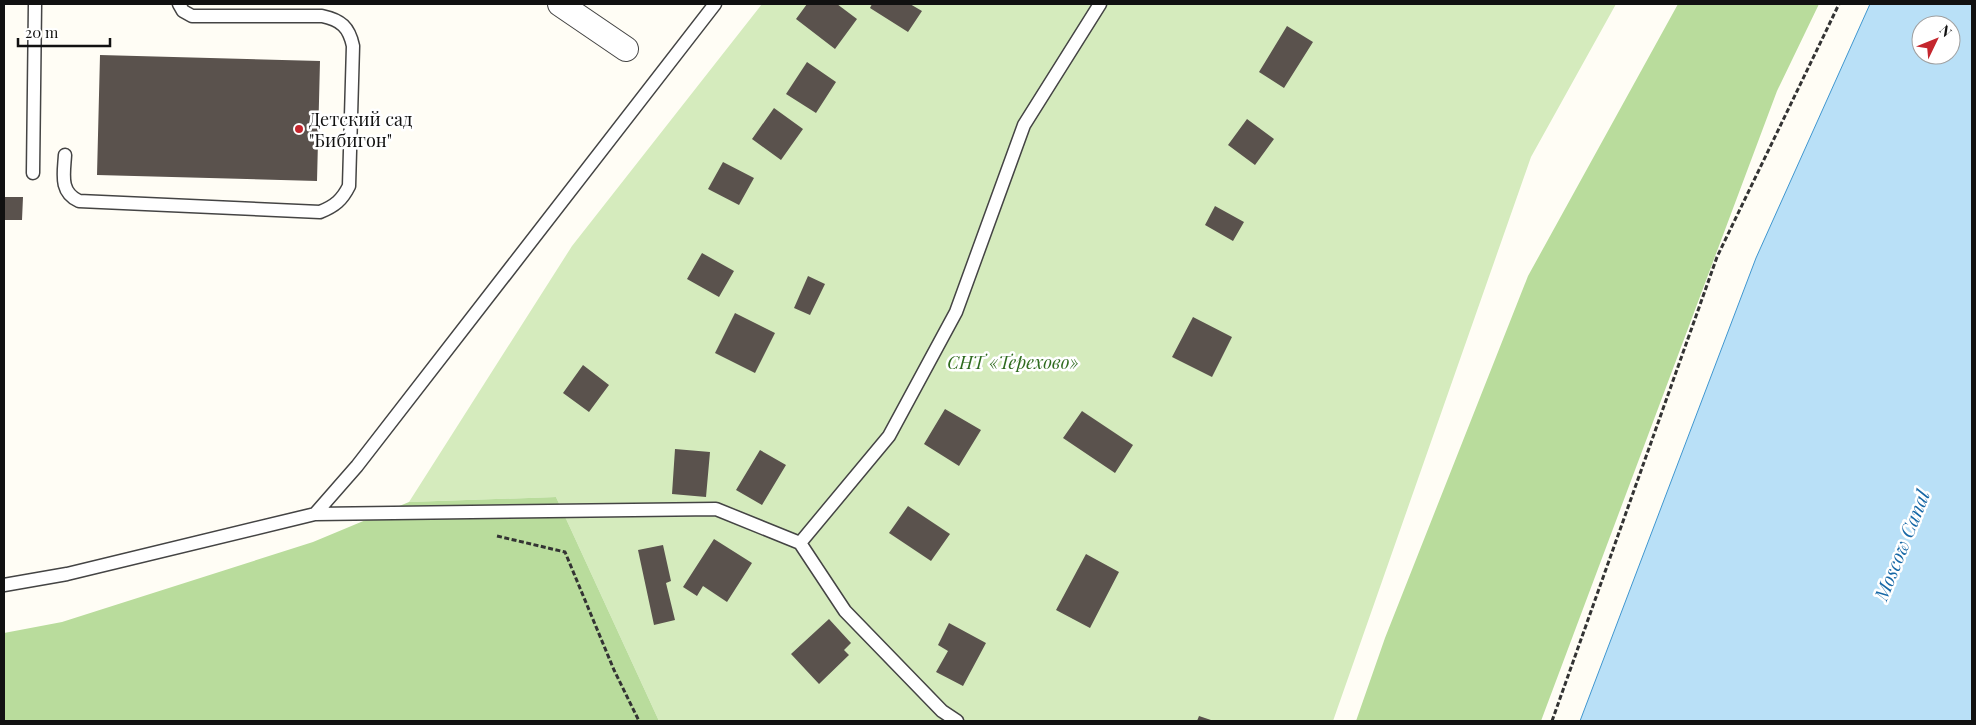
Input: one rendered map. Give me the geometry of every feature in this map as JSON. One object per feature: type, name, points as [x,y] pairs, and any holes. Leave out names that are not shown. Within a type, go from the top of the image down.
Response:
[{"type":"street","points":[[560,4],[626,50]]},
{"type":"lane","points":[[33,173],[35,4]]},
{"type":"lane","points":[[65,154],[64,186],[69,197],[79,200],[320,212],[333,207],[342,200],[349,186],[353,46],[350,31],[338,19],[322,16],[192,16],[183,11],[179,4]]},
{"type":"lane","points":[[315,514],[363,458],[715,4]]},
{"type":"lane","points":[[800,543],[889,436],[956,312],[1024,124],[1100,4]]},
{"type":"lane","points":[[4,585],[67,574],[315,514],[716,509],[800,543],[845,611],[942,711],[958,721]]},
{"type":"path","points":[[1552,721],[1717,257],[1839,4]]},
{"type":"path","points":[[487,534],[565,552],[614,670],[639,721]]},
{"type":"green space","name":"СНТ «Терехово»","points":[[762,4],[1616,4],[1531,157],[1333,721],[659,721],[556,497],[409,502],[572,246]]},
{"type":"green space","points":[[1678,4],[1819,4],[1777,91],[1541,721],[1356,721],[1385,638],[1528,276]]},
{"type":"green space","points":[[556,497],[659,721],[4,721],[4,633],[62,622],[313,542],[409,502]]},
{"type":"water","name":"Moscow Canal","points":[[1870,4],[1972,4],[1972,721],[1580,721],[1756,258]]},
{"type":"building","points":[[807,4],[837,4],[857,19],[835,49],[796,19]]},
{"type":"building","points":[[872,4],[910,4],[922,11],[908,32],[870,8]]},
{"type":"building","points":[[1287,26],[1313,42],[1284,88],[1259,72]]},
{"type":"building","points":[[100,55],[320,61],[317,181],[97,175]]},
{"type":"building","points":[[807,62],[836,82],[816,113],[786,94]]},
{"type":"building","points":[[774,108],[803,129],[781,160],[752,139]]},
{"type":"building","points":[[1247,119],[1274,139],[1255,165],[1228,145]]},
{"type":"building","points":[[723,162],[754,178],[739,205],[708,189]]},
{"type":"building","points":[[4,197],[23,197],[22,220],[4,220]]},
{"type":"building","points":[[1215,206],[1244,222],[1233,241],[1205,225]]},
{"type":"building","points":[[702,253],[734,271],[719,297],[687,279]]},
{"type":"building","points":[[808,276],[825,284],[810,315],[794,308]]},
{"type":"building","points":[[735,313],[775,333],[755,373],[715,353]]},
{"type":"building","points":[[1193,317],[1232,337],[1212,377],[1172,357]]},
{"type":"building","points":[[583,365],[609,385],[589,412],[563,393]]},
{"type":"building","points":[[945,409],[981,430],[959,466],[924,444]]},
{"type":"building","points":[[1082,411],[1133,445],[1115,473],[1063,438]]},
{"type":"building","points":[[675,449],[710,452],[706,497],[672,494]]},
{"type":"building","points":[[760,450],[786,465],[762,505],[736,490]]},
{"type":"building","points":[[908,506],[950,534],[931,561],[889,533]]},
{"type":"building","points":[[714,539],[752,563],[727,602],[703,586],[697,596],[683,587]]},
{"type":"building","points":[[663,545],[671,581],[666,583],[675,620],[654,625],[638,550]]},
{"type":"building","points":[[1086,554],[1119,572],[1090,628],[1056,610]]},
{"type":"building","points":[[829,619],[851,643],[844,650],[849,655],[819,684],[791,654]]},
{"type":"building","points":[[949,623],[986,643],[963,686],[936,672],[948,651],[938,645]]},
{"type":"building","points":[[1199,716],[1214,721],[1197,721]]},
{"type":"place","name":"Детский сад \"Бибигон\"","points":[[299,129]]}]
